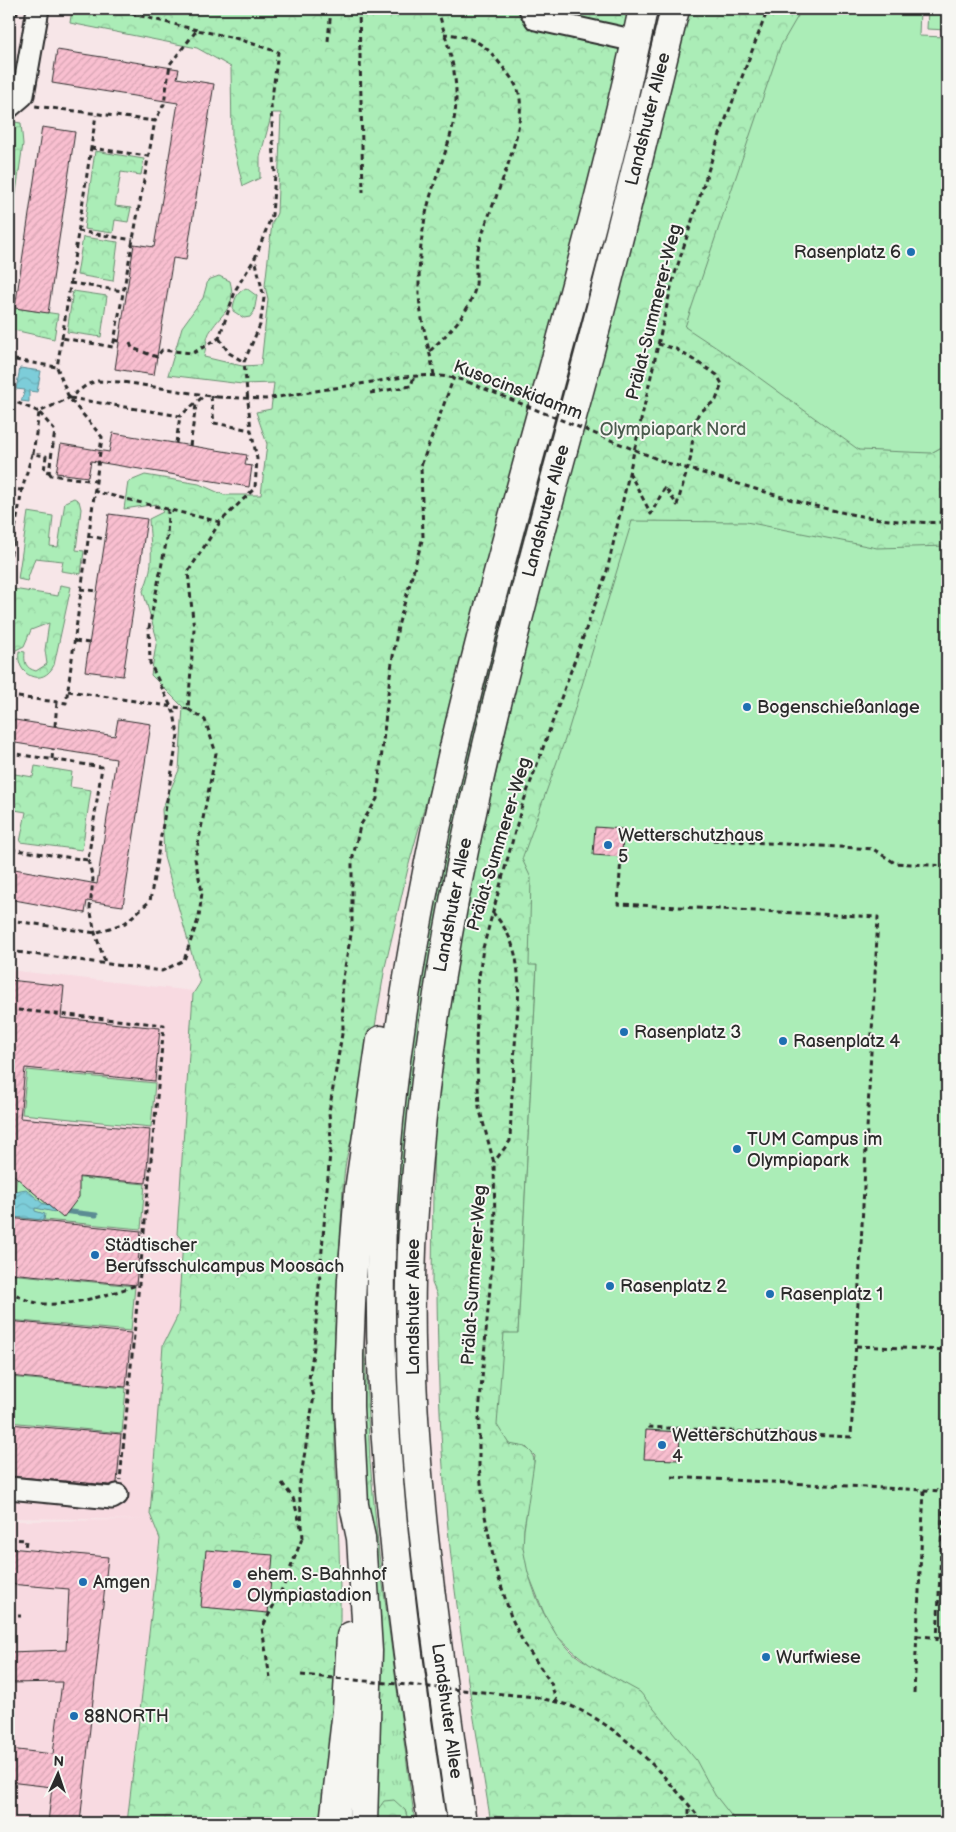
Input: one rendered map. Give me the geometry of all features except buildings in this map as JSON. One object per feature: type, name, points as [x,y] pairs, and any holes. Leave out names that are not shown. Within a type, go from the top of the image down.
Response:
[{"type":"highway","name":"Landshuter Allee","points":[[432,1823],[399,1595],[383,1414],[380,1274],[389,1121],[409,980],[438,823],[456,740],[570,308],[643,9]]},
{"type":"highway","name":"Landshuter Allee","points":[[462,1823],[421,1508],[411,1339],[412,1275],[420,1132],[431,1034],[453,898],[486,748],[521,607],[611,273],[675,9]]},
{"type":"highway","points":[[334,1823],[347,1710],[354,1505],[348,1407],[349,1355],[352,1279],[359,1190],[383,1028],[409,980]]},
{"type":"highway","points":[[354,1505],[361,1538],[368,1651],[363,1823]]},
{"type":"highway","points":[[450,1734],[477,1823]]},
{"type":"street","points":[[9,107],[23,95],[18,70],[38,9]]},
{"type":"street","points":[[530,9],[536,19],[636,41]]},
{"type":"street","points":[[9,1488],[112,1498],[117,1495]]},
{"type":"path","points":[[9,14],[17,16],[18,9]]},
{"type":"path","points":[[123,9],[141,16],[235,38],[278,52],[271,106],[275,174],[272,215],[256,258],[236,289],[219,338],[193,353],[160,349],[157,357],[132,348],[130,343]]},
{"type":"path","points":[[328,41],[331,9]]},
{"type":"path","points":[[359,9],[363,192]]},
{"type":"path","points":[[434,374],[430,351],[423,332],[419,284],[424,229],[430,199],[450,139],[455,116],[456,97],[452,61],[438,9]]},
{"type":"path","name":"Prälat-Summerer-Weg","points":[[557,1703],[551,1683],[523,1642],[511,1617],[495,1566],[481,1486],[479,1414],[495,1228],[494,1163],[479,1107],[476,1046],[478,984],[483,948],[522,806],[607,571],[672,283],[719,137],[768,9]]},
{"type":"path","points":[[62,338],[113,347],[155,121],[164,104],[170,64],[197,30]]},
{"type":"path","points":[[430,351],[449,332],[472,301],[476,281],[475,262],[479,242],[512,152],[520,105],[518,90],[490,52],[474,39],[444,34]]},
{"type":"path","points":[[36,107],[96,116],[155,121]]},
{"type":"path","points":[[9,696],[66,703],[68,690],[93,491],[102,437],[69,398],[57,367],[96,116]]},
{"type":"path","points":[[91,148],[148,156]]},
{"type":"path","points":[[78,231],[133,240]]},
{"type":"path","points":[[188,709],[194,629],[188,572],[220,522],[255,488],[257,459],[251,430],[244,362],[260,325],[264,298],[256,258]]},
{"type":"path","points":[[70,283],[123,291]]},
{"type":"path","points":[[219,338],[228,353],[244,362]]},
{"type":"path","points":[[114,340],[119,341]]},
{"type":"path","points":[[629,472],[651,514],[665,487],[676,505],[688,468],[694,423],[699,413],[716,400],[722,384],[717,375],[676,349],[658,344]]},
{"type":"path","points":[[9,362],[9,359],[57,367]]},
{"type":"path","name":"Kusocinskidamm","points":[[39,412],[69,398],[88,384],[98,381],[122,382],[217,397],[265,399],[434,374],[454,377],[468,382],[667,463],[771,495],[833,510],[913,522],[947,522]]},
{"type":"path","points":[[370,394],[412,386],[414,376]]},
{"type":"path","points":[[270,1678],[262,1628],[284,1585],[303,1538],[299,1488],[314,1396],[309,1379],[314,1347],[331,1140],[329,1112],[343,1028],[342,983],[352,930],[352,861],[360,826],[377,799],[390,675],[398,626],[423,537],[421,466],[454,377]]},
{"type":"path","points":[[69,398],[180,416],[206,395]]},
{"type":"path","points":[[211,396],[214,423],[251,430]]},
{"type":"path","points":[[9,399],[39,412],[55,431],[49,472]]},
{"type":"path","points":[[190,446],[196,405]]},
{"type":"path","points":[[9,564],[22,490],[33,454],[39,412]]},
{"type":"path","points":[[176,443],[180,416]]},
{"type":"path","points":[[33,454],[46,456],[44,471],[49,472],[51,475],[95,481]]},
{"type":"path","points":[[9,489],[22,490]]},
{"type":"path","points":[[93,491],[220,522]]},
{"type":"path","points":[[9,920],[95,933],[125,923],[150,901],[178,735],[171,706],[150,663],[149,628],[167,538],[168,509]]},
{"type":"path","points":[[9,520],[16,521]]},
{"type":"path","points":[[88,536],[105,539]]},
{"type":"path","points":[[81,589],[97,591]]},
{"type":"path","points":[[75,641],[90,643]]},
{"type":"path","points":[[9,951],[105,962],[162,971],[184,960],[199,917],[202,892],[195,859],[216,753],[205,720],[188,709],[68,690]]},
{"type":"path","points":[[55,726],[57,702]]},
{"type":"path","points":[[52,759],[53,749]]},
{"type":"path","points":[[9,753],[102,767],[88,860],[93,879],[90,908],[95,933],[105,962]]},
{"type":"path","points":[[623,836],[873,849],[895,863],[947,866]]},
{"type":"path","points":[[9,849],[88,860]]},
{"type":"path","points":[[621,857],[618,904],[878,917],[851,1438],[648,1427]]},
{"type":"path","points":[[492,912],[504,924],[510,937],[520,983],[510,1141],[494,1163]]},
{"type":"path","points":[[9,1009],[164,1025],[159,1055],[139,1284],[117,1495]]},
{"type":"path","points":[[9,1290],[33,1302],[43,1304],[98,1298],[139,1284]]},
{"type":"path","points":[[856,1346],[947,1350]]},
{"type":"path","points":[[937,1639],[947,1408]]},
{"type":"path","points":[[672,1477],[943,1492]]},
{"type":"path","points":[[282,1483],[293,1498],[303,1538]]},
{"type":"path","points":[[914,1693],[924,1490]]},
{"type":"path","points":[[9,1538],[26,1540],[25,1549]]},
{"type":"path","points":[[9,1616],[21,1616]]},
{"type":"path","points":[[917,1636],[937,1639],[947,1638]]},
{"type":"path","points":[[301,1675],[536,1697],[579,1709],[598,1720],[644,1755],[704,1823]]},
{"type":"path","points":[[689,1823],[690,1805]]},
{"type":"shaded area","name":"Städtischer Berufsschulcampus Moosach","points":[[9,970],[202,992],[162,1520],[127,1823],[9,1823],[9,1521],[147,1520],[9,1518]]},
{"type":"green space","points":[[72,9],[635,9],[501,528],[409,864],[385,967],[358,1128],[353,1137],[346,1160],[334,1359],[340,1624],[332,1724],[319,1823],[127,1823],[160,1539],[150,1514],[163,1345],[178,1315],[183,1241],[177,1234],[193,994],[200,983],[164,857],[162,809],[179,770],[183,707],[151,675],[157,639],[143,591],[150,572],[151,563],[149,519],[163,512],[157,504],[124,509],[128,482],[145,475],[199,484],[224,495],[261,495],[267,444],[256,412],[271,409],[274,383],[242,384],[168,375],[182,327],[203,298],[208,280],[219,276],[230,281],[232,297],[228,308],[209,333],[204,357],[242,366],[261,365],[268,299],[265,286],[272,223],[277,213],[281,113],[272,113],[260,157],[260,178],[243,186],[232,140],[231,67],[197,48],[70,23]]},
{"type":"green space","name":"Olympiapark Nord","points":[[690,9],[838,9],[931,453],[947,444],[947,567],[529,964],[537,965],[518,1334],[504,1333],[509,1444],[521,1445],[531,1451],[534,1459],[534,1478],[524,1529],[527,1565],[532,1584],[549,1623],[561,1640],[574,1653],[593,1665],[649,1667],[737,1823],[491,1823],[460,1624],[451,1557],[442,1459],[437,1295],[432,1283],[434,1100],[459,928],[504,740],[548,540],[679,39]]},
{"type":"green space","points":[[802,9],[920,9],[919,36],[947,37],[947,444],[931,453],[859,450],[732,358],[685,327],[780,47]]},
{"type":"green space","points":[[928,9],[947,9],[947,30],[927,29]]},
{"type":"green space","points":[[653,69],[565,411],[553,406],[640,79]]},
{"type":"green space","points":[[9,121],[21,123],[23,144],[9,241]]},
{"type":"green space","points":[[95,151],[144,159],[141,175],[121,172],[115,206],[131,208],[128,222],[115,220],[113,233],[84,229]]},
{"type":"green space","points":[[83,237],[118,242],[113,281],[77,275]]},
{"type":"green space","points":[[246,288],[257,296],[254,312],[250,317],[244,318],[233,311],[233,307],[238,294]]},
{"type":"green space","points":[[73,291],[107,296],[101,337],[67,332]]},
{"type":"green space","points":[[9,296],[15,308],[58,314],[54,339],[9,329]]},
{"type":"green space","points":[[548,425],[560,430],[409,1139],[451,1823],[441,1823],[392,1418],[393,1209],[415,1001],[471,722]]},
{"type":"green space","points":[[74,498],[79,501],[81,509],[76,550],[84,551],[81,574],[61,571],[63,561],[35,558],[27,581],[18,579],[28,512],[53,516],[50,546],[58,547],[65,502]]},
{"type":"green space","name":"TUM Campus im Olympiapark","points":[[632,521],[746,522],[877,548],[947,546],[947,1823],[737,1823],[715,1795],[696,1760],[640,1692],[589,1664],[557,1636],[544,1613],[528,1573],[523,1548],[524,1530],[535,1456],[526,1447],[509,1444],[497,1425],[504,1333],[518,1333],[537,965],[529,965],[531,878],[522,859],[568,731]]},
{"type":"green space","points":[[60,585],[71,587],[54,665],[43,676],[31,676],[21,667],[19,651],[25,652],[26,664],[32,670],[36,671],[47,664],[45,650],[49,623],[31,630],[24,646],[14,651],[9,648],[9,613],[13,589],[58,596]]},
{"type":"green space","points":[[35,766],[72,772],[70,787],[91,790],[82,850],[20,842],[26,812],[9,809],[9,773],[33,777]]},
{"type":"green space","points":[[27,1070],[155,1083],[151,1127],[22,1114]]},
{"type":"green space","points":[[17,1172],[145,1184],[141,1229],[13,1217]]},
{"type":"green space","points":[[365,1227],[371,1262],[365,1274],[364,1333],[370,1462],[379,1555],[415,1823],[409,1823],[405,1810],[374,1815],[359,1408]]},
{"type":"green space","points":[[9,1274],[135,1286],[131,1331],[9,1320]]},
{"type":"green space","points":[[9,1377],[126,1388],[122,1433],[9,1422]]},
{"type":"green space","points":[[394,1800],[405,1810],[409,1823],[373,1823],[374,1815],[384,1801]]},
{"type":"water","points":[[20,368],[41,371],[37,392],[29,391],[29,402],[21,401],[25,390],[16,389]]},
{"type":"water","points":[[26,1189],[42,1203],[60,1209],[60,1213],[35,1208],[35,1211],[45,1214],[44,1220],[13,1217],[15,1191]]},
{"type":"waterway","points":[[62,1211],[96,1215]]},
{"type":"place","name":"Rasenplatz 6","points":[[911,252]]},
{"type":"place","name":"Bogenschießanlage","points":[[747,707]]},
{"type":"place","name":"Wetterschutzhaus 5","points":[[608,845]]},
{"type":"place","name":"Rasenplatz 3","points":[[624,1032]]},
{"type":"place","name":"Rasenplatz 4","points":[[783,1041]]},
{"type":"place","name":"TUM Campus im Olympiapark","points":[[737,1149]]},
{"type":"place","name":"Städtischer Berufsschulcampus Moosach","points":[[95,1255]]},
{"type":"place","name":"Rasenplatz 2","points":[[610,1286]]},
{"type":"place","name":"Rasenplatz 1","points":[[770,1294]]},
{"type":"place","name":"Wetterschutzhaus 4","points":[[662,1445]]},
{"type":"place","name":"Amgen","points":[[83,1582]]},
{"type":"place","name":"ehem. S-Bahnhof Olympiastadion","points":[[237,1584]]},
{"type":"place","name":"Wurfwiese","points":[[766,1657]]},
{"type":"place","name":"88NORTH","points":[[74,1716]]}]
